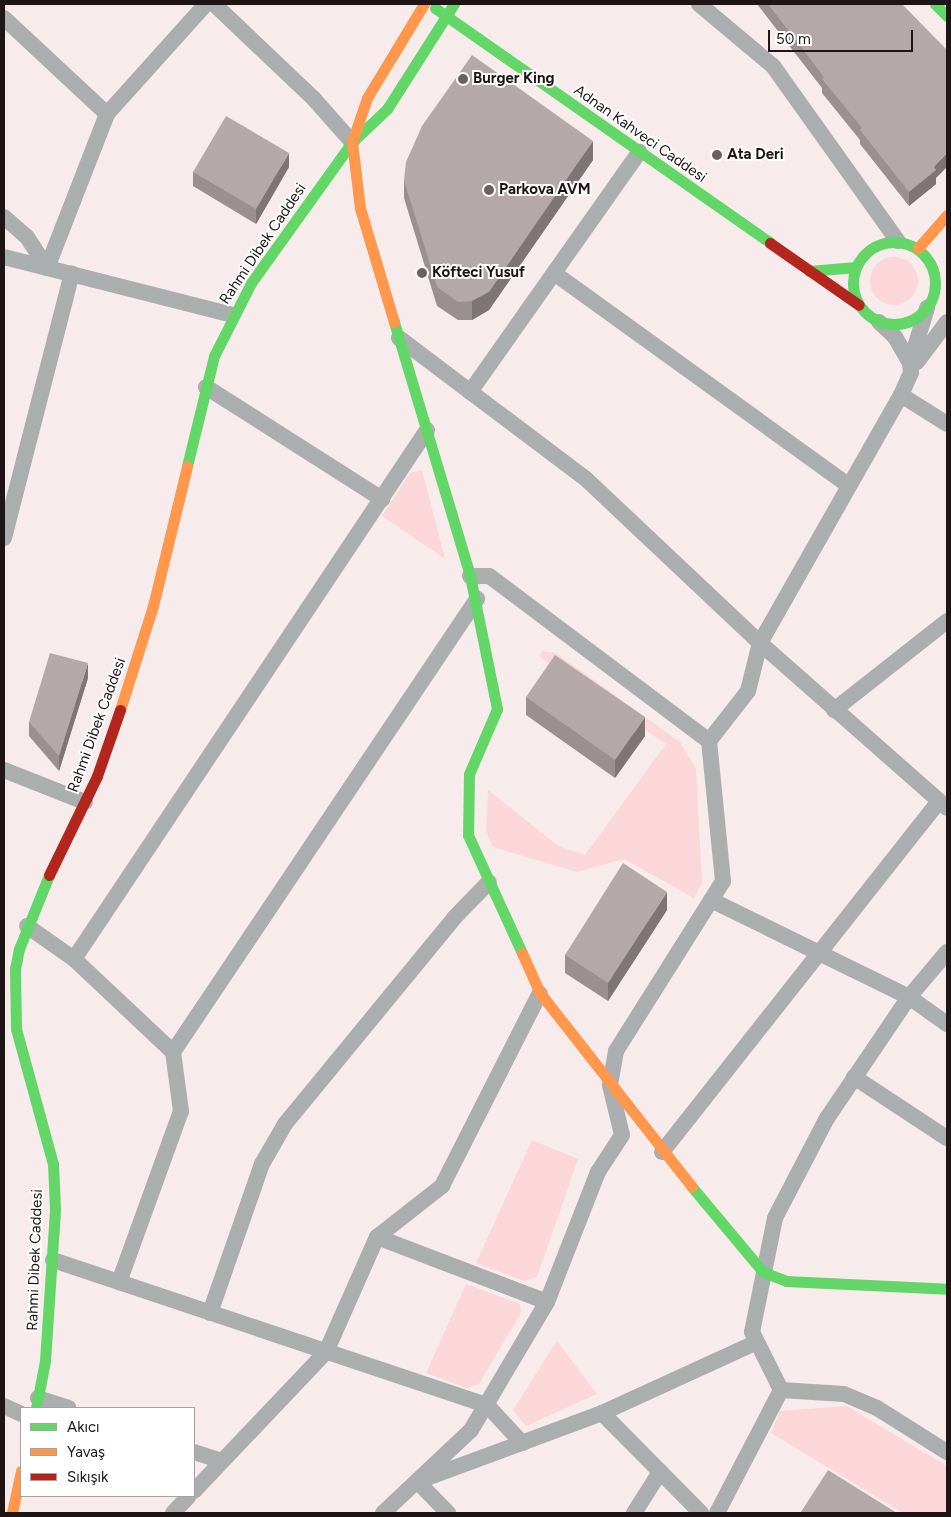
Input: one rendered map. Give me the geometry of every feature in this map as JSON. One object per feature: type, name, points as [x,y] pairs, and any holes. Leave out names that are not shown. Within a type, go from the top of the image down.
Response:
[{"type":"street","points":[[47,268],[107,114],[206,4]]},
{"type":"street","points":[[214,4],[314,99],[352,142],[360,208],[470,576],[497,709],[469,774],[468,835],[540,993],[662,1152],[764,1272],[786,1281],[947,1288]]},
{"type":"street","name":"Rahmi Dibek Caddesi","points":[[352,142],[368,98],[424,4]]},
{"type":"street","name":"Adnan Kahveci Caddesi","points":[[430,4],[859,305]]},
{"type":"street","name":"Rahmi Dibek Caddesi","points":[[37,1403],[45,1361],[54,1260],[53,1164],[11,1033],[15,969],[27,926],[85,802],[109,744],[153,606],[214,356],[233,315],[251,283],[352,142],[387,108],[454,4]]},
{"type":"street","points":[[699,4],[773,66],[898,241]]},
{"type":"street","points":[[4,18],[107,114]]},
{"type":"street","points":[[470,392],[639,152]]},
{"type":"street","points":[[918,248],[947,215]]},
{"type":"street","points":[[4,217],[27,237],[47,268]]},
{"type":"street","points":[[383,1513],[471,1430],[487,1405],[547,1302],[598,1172],[622,1135],[610,1085],[616,1051],[723,881],[709,741],[748,691],[760,644],[901,395],[911,368],[930,302],[935,274],[931,263],[918,248],[898,241],[873,247],[856,267],[854,293],[859,305],[895,337],[911,368]]},
{"type":"street","points":[[4,257],[233,315]]},
{"type":"street","points":[[931,263],[947,270]]},
{"type":"street","points":[[809,271],[856,267]]},
{"type":"street","points":[[554,273],[849,486]]},
{"type":"street","points":[[4,538],[72,274]]},
{"type":"street","points":[[879,322],[905,323],[930,302],[947,298]]},
{"type":"street","points":[[911,368],[935,334],[947,322]]},
{"type":"street","points":[[399,338],[586,479],[760,644],[943,805],[819,953],[662,1152]]},
{"type":"street","points":[[206,387],[382,499]]},
{"type":"street","points":[[901,395],[947,424]]},
{"type":"street","points":[[74,959],[427,430]]},
{"type":"street","points":[[470,576],[489,576],[709,741]]},
{"type":"street","points":[[173,1052],[476,599]]},
{"type":"street","points":[[834,710],[947,621]]},
{"type":"street","points":[[4,770],[85,802]]},
{"type":"street","points":[[210,1313],[262,1164],[285,1124],[454,918],[489,882]]},
{"type":"street","points":[[711,900],[909,997],[947,1024]]},
{"type":"street","points":[[27,926],[74,959],[173,1052],[182,1110],[119,1282]]},
{"type":"street","points":[[780,1390],[752,1332],[775,1218],[827,1118],[909,997],[947,952]]},
{"type":"street","points":[[195,1490],[326,1352],[377,1236],[442,1186],[540,993]]},
{"type":"street","points":[[854,1077],[947,1138]]},
{"type":"street","points":[[377,1236],[547,1302]]},
{"type":"street","points":[[54,1260],[487,1405],[522,1444]]},
{"type":"street","points":[[417,1481],[602,1413],[757,1342]]},
{"type":"street","points":[[780,1390],[844,1394],[877,1408],[947,1452]]},
{"type":"street","points":[[717,1513],[780,1390]]},
{"type":"street","points":[[37,1403],[62,1407]]},
{"type":"street","points":[[4,1406],[20,1414]]},
{"type":"street","points":[[602,1413],[700,1513]]},
{"type":"street","points":[[195,1452],[221,1461]]},
{"type":"street","points":[[634,1513],[660,1472]]},
{"type":"street","points":[[12,1513],[20,1476]]},
{"type":"street","points":[[417,1481],[448,1513]]},
{"type":"street","points":[[173,1513],[188,1497]]},
{"type":"shaded area","points":[[889,257],[899,257],[911,264],[918,276],[918,286],[911,298],[899,305],[889,305],[881,301],[874,294],[870,286],[870,276],[874,268],[881,261]]},
{"type":"shaded area","points":[[422,470],[445,559],[382,516],[410,473]]},
{"type":"shaded area","points":[[542,651],[556,653],[680,742],[696,769],[702,883],[694,898],[624,859],[577,872],[493,847],[486,830],[488,790],[558,846],[585,855],[666,744],[540,657]]},
{"type":"shaded area","points":[[532,1140],[578,1159],[537,1277],[524,1281],[476,1263]]},
{"type":"shaded area","points":[[466,1284],[520,1304],[521,1313],[479,1384],[467,1388],[426,1373]]},
{"type":"shaded area","points":[[557,1341],[597,1394],[526,1426],[513,1410]]},
{"type":"shaded area","points":[[847,1406],[947,1466],[947,1513],[903,1513],[771,1433],[780,1411]]},
{"type":"building","points":[[768,4],[902,4],[947,50],[947,153],[934,167],[936,170],[909,192],[860,130],[862,128],[822,79],[824,77]]},
{"type":"building","name":"Parkova AVM","points":[[472,55],[593,141],[489,292],[472,301],[458,302],[437,287],[404,180],[406,162],[422,126]]},
{"type":"building","points":[[226,116],[289,153],[256,209],[193,172]]},
{"type":"building","points":[[50,653],[88,663],[59,756],[29,722]]},
{"type":"building","points":[[555,655],[645,717],[615,760],[526,697]]},
{"type":"building","points":[[623,863],[667,892],[608,983],[565,955]]},
{"type":"building","points":[[828,1470],[897,1513],[802,1513]]},
{"type":"traffic: fast","points":[[187,466],[214,356],[251,283],[352,142],[387,109],[454,4]]},
{"type":"traffic: fast","points":[[935,4],[947,16]]},
{"type":"traffic: fast","points":[[435,8],[770,243]]},
{"type":"traffic: fast","points":[[886,242],[902,242],[917,249],[928,260],[935,275],[935,283],[932,299],[923,312],[902,324],[886,324],[871,317],[860,306],[853,291],[853,275],[860,260],[871,249],[886,242]]},
{"type":"traffic: fast","points":[[809,271],[856,267]]},
{"type":"traffic: fast","points":[[394,322],[470,576],[497,709],[469,774],[468,835],[522,953]]},
{"type":"traffic: fast","points":[[36,1407],[45,1361],[55,1209],[53,1164],[16,1029],[15,969],[19,949],[49,875]]},
{"type":"traffic: fast","points":[[692,1187],[763,1272],[786,1281],[947,1289]]},
{"type":"traffic: slow","points":[[394,322],[360,208],[352,142],[367,98],[424,4]]},
{"type":"traffic: slow","points":[[918,248],[947,215]]},
{"type":"traffic: slow","points":[[120,710],[153,606],[187,466]]},
{"type":"traffic: slow","points":[[522,953],[540,993],[692,1187]]},
{"type":"traffic: slow","points":[[12,1513],[20,1476]]},
{"type":"traffic: jam","points":[[770,243],[859,305]]},
{"type":"traffic: jam","points":[[49,875],[97,776],[120,710]]},
{"type":"place","name":"Burger King","points":[[463,79]]},
{"type":"place","name":"Ata Deri","points":[[717,155]]},
{"type":"place","name":"Parkova AVM","points":[[489,190]]},
{"type":"place","name":"Köfteci Yusuf","points":[[422,273]]}]
